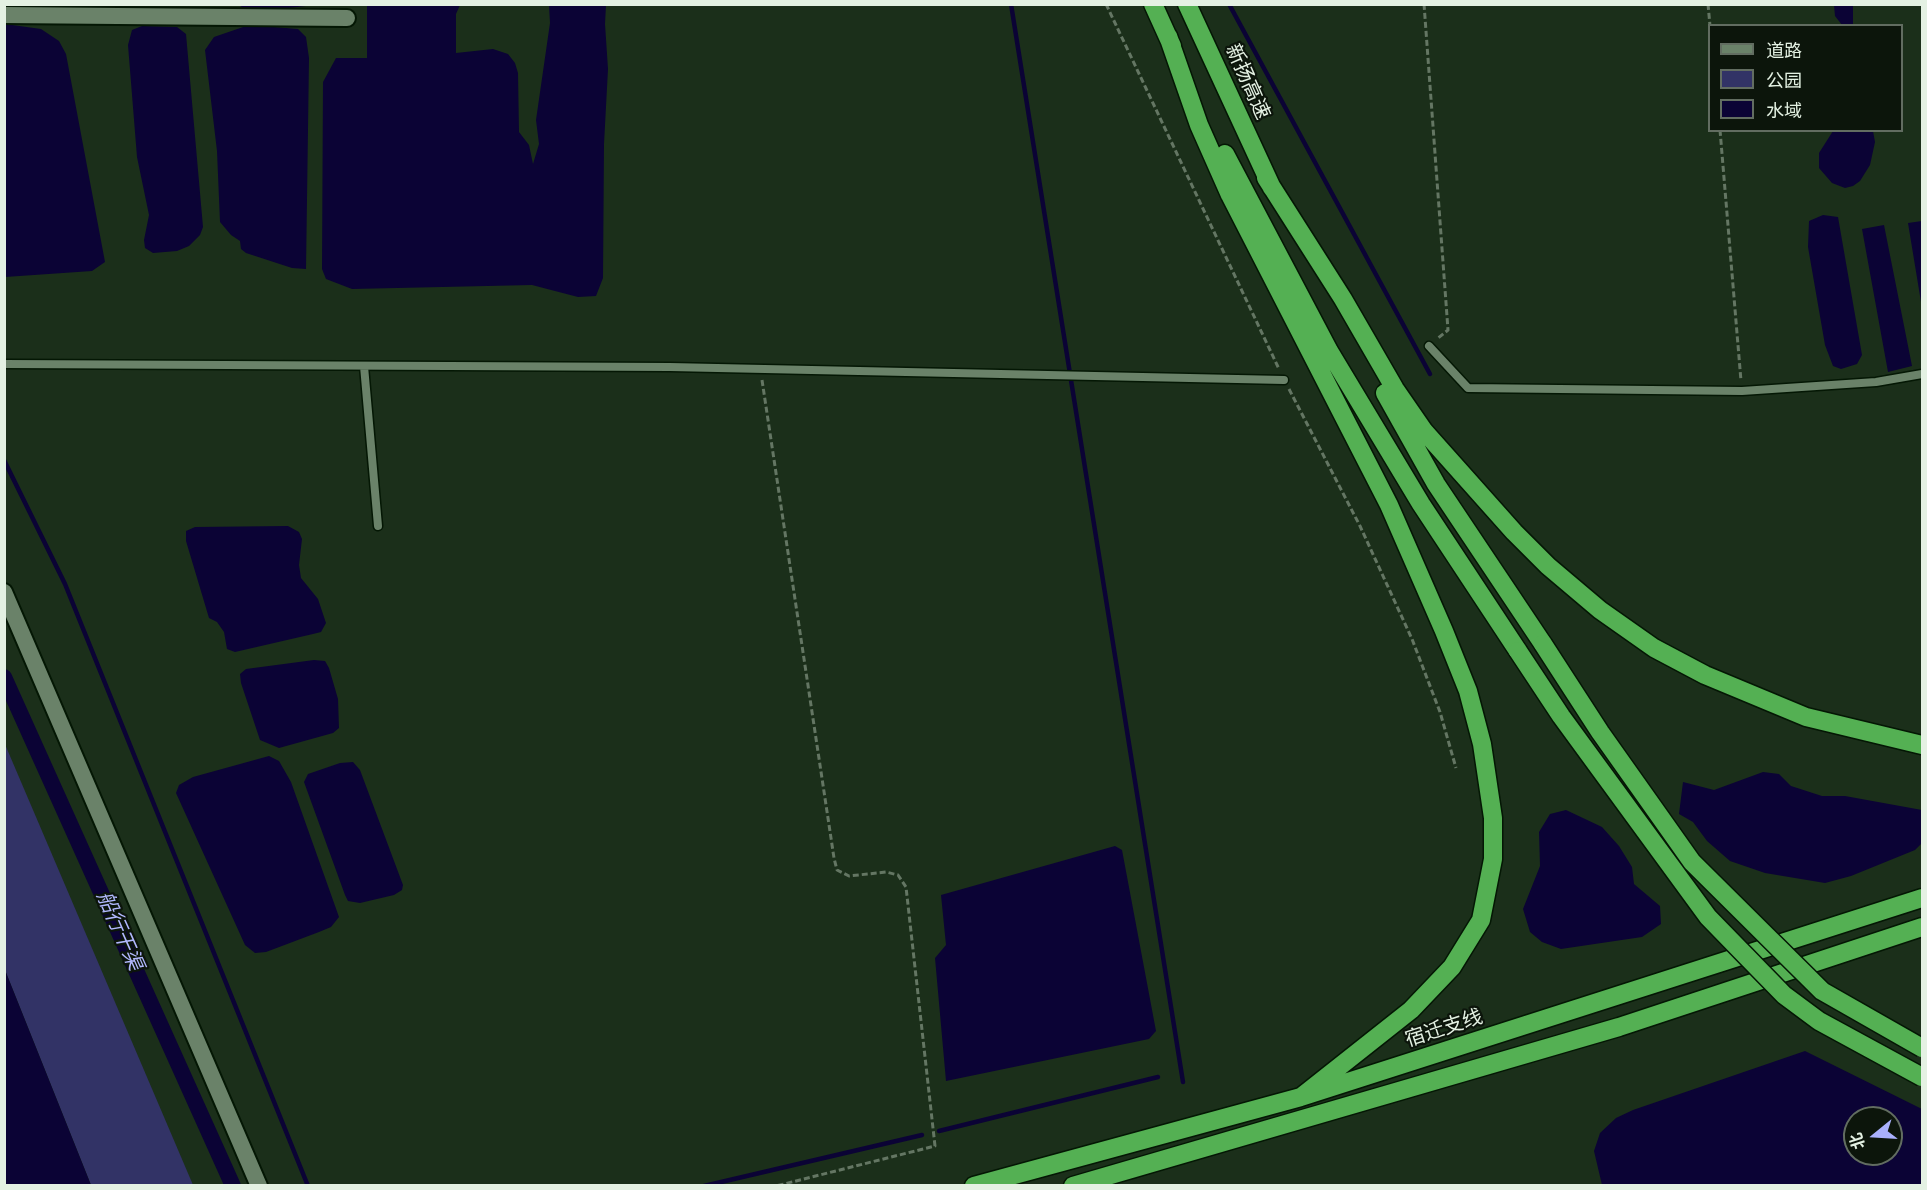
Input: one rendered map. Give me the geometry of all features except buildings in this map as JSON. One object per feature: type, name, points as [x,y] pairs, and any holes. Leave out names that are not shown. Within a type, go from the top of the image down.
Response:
[{"type":"highway","points":[[1153,4],[1241,189],[1329,351],[1421,504],[1561,716],[1707,917],[1784,995],[1819,1021],[1923,1077]]},
{"type":"highway","name":"新扬高速","points":[[1187,4],[1266,178]]},
{"type":"highway","points":[[1168,36],[1199,125],[1230,195],[1389,505],[1444,631],[1468,691],[1482,744],[1493,818],[1493,859],[1482,920],[1452,968],[1410,1010],[1301,1097]]},
{"type":"highway","points":[[1266,178],[1436,484],[1600,732],[1692,862],[1822,991],[1923,1048]]},
{"type":"highway","points":[[1266,178],[1343,298],[1395,389],[1424,431],[1514,532],[1548,566],[1600,610],[1645,642],[1705,675],[1806,717],[1923,745]]},
{"type":"highway","name":"宿迁支线","points":[[974,1185],[1301,1097],[1923,898]]},
{"type":"highway","points":[[1073,1185],[1608,1030],[1923,927]]},
{"type":"highway","points":[[1863,948],[1923,937]]},
{"type":"street","points":[[4,15],[347,18]]},
{"type":"street","points":[[4,591],[259,1185]]},
{"type":"lane","points":[[1429,346],[1468,388],[1742,392],[1876,382],[1923,374]]},
{"type":"lane","points":[[4,364],[760,368],[1284,380]]},
{"type":"lane","points":[[364,366],[378,526]]},
{"type":"path","points":[[1424,4],[1448,330],[1429,346]]},
{"type":"path","points":[[1708,4],[1710,24]]},
{"type":"path","points":[[1720,132],[1742,392]]},
{"type":"path","points":[[760,368],[834,858],[837,870],[849,876],[886,872],[898,875],[906,887],[935,1146],[776,1185]]},
{"type":"green space","points":[[4,742],[193,1185],[91,1185],[5,970]]},
{"type":"water","points":[[323,4],[263,11],[246,10],[239,5]]},
{"type":"water","points":[[367,5],[460,5],[456,14],[456,53],[493,49],[508,54],[515,63],[518,73],[519,132],[529,145],[533,164],[539,144],[536,120],[550,23],[549,5],[606,5],[608,69],[604,144],[603,278],[596,296],[578,297],[532,285],[352,289],[326,279],[322,269],[323,82],[336,58],[367,58]]},
{"type":"water","points":[[1834,5],[1853,5],[1853,24],[1841,24],[1835,16]]},
{"type":"water","points":[[5,24],[41,29],[59,41],[66,54],[105,262],[92,271],[5,277]]},
{"type":"water","points":[[249,25],[298,29],[306,37],[309,58],[306,269],[292,268],[246,253],[241,249],[240,241],[231,235],[220,222],[217,151],[205,50],[214,37]]},
{"type":"water","points":[[142,26],[177,27],[186,34],[203,227],[200,235],[189,246],[177,251],[153,253],[145,248],[144,240],[149,215],[137,157],[128,45],[132,30]]},
{"type":"water","points":[[1832,132],[1873,132],[1875,142],[1870,165],[1860,181],[1853,186],[1845,188],[1832,183],[1819,168],[1819,153]]},
{"type":"water","points":[[1823,215],[1838,217],[1862,355],[1857,364],[1841,369],[1833,366],[1825,345],[1808,247],[1809,221]]},
{"type":"water","points":[[1922,221],[1922,308],[1908,223]]},
{"type":"water","points":[[1884,225],[1912,366],[1888,372],[1862,229]]},
{"type":"water","points":[[288,526],[299,532],[302,539],[299,565],[301,578],[318,599],[326,623],[321,632],[235,652],[227,649],[224,632],[217,622],[209,618],[186,541],[186,531],[195,527]]},
{"type":"water","points":[[314,660],[325,661],[329,668],[338,699],[339,728],[333,733],[279,748],[260,740],[240,674],[246,669]]},
{"type":"water","points":[[269,756],[279,761],[291,782],[339,917],[331,927],[266,952],[255,953],[245,945],[176,793],[179,785],[193,777]]},
{"type":"water","points":[[353,762],[360,770],[403,885],[402,890],[394,895],[360,903],[348,901],[345,895],[304,782],[308,774],[340,763]]},
{"type":"water","points":[[1763,772],[1779,774],[1791,786],[1822,796],[1845,796],[1922,810],[1922,843],[1915,850],[1851,876],[1825,883],[1765,873],[1730,861],[1707,841],[1693,822],[1679,814],[1683,782],[1714,790]]},
{"type":"water","points":[[1566,810],[1602,827],[1619,846],[1632,867],[1634,884],[1660,906],[1661,924],[1642,937],[1561,949],[1542,942],[1530,932],[1523,909],[1540,866],[1539,832],[1550,814]]},
{"type":"water","points":[[1115,846],[1122,850],[1156,1031],[1149,1039],[946,1081],[935,958],[946,945],[941,895]]},
{"type":"water","points":[[5,970],[91,1185],[5,1185]]},
{"type":"water","points":[[1805,1051],[1922,1109],[1922,1185],[1602,1185],[1594,1151],[1600,1133],[1616,1118],[1633,1110]]},
{"type":"waterway","points":[[1011,4],[1183,1082]]},
{"type":"waterway","points":[[1229,4],[1430,374]]},
{"type":"waterway","points":[[4,460],[65,584],[308,1186]]},
{"type":"waterway","name":"船行干渠","points":[[4,677],[233,1186]]},
{"type":"waterway","points":[[939,1131],[1158,1077]]},
{"type":"waterway","points":[[704,1186],[922,1135]]}]
